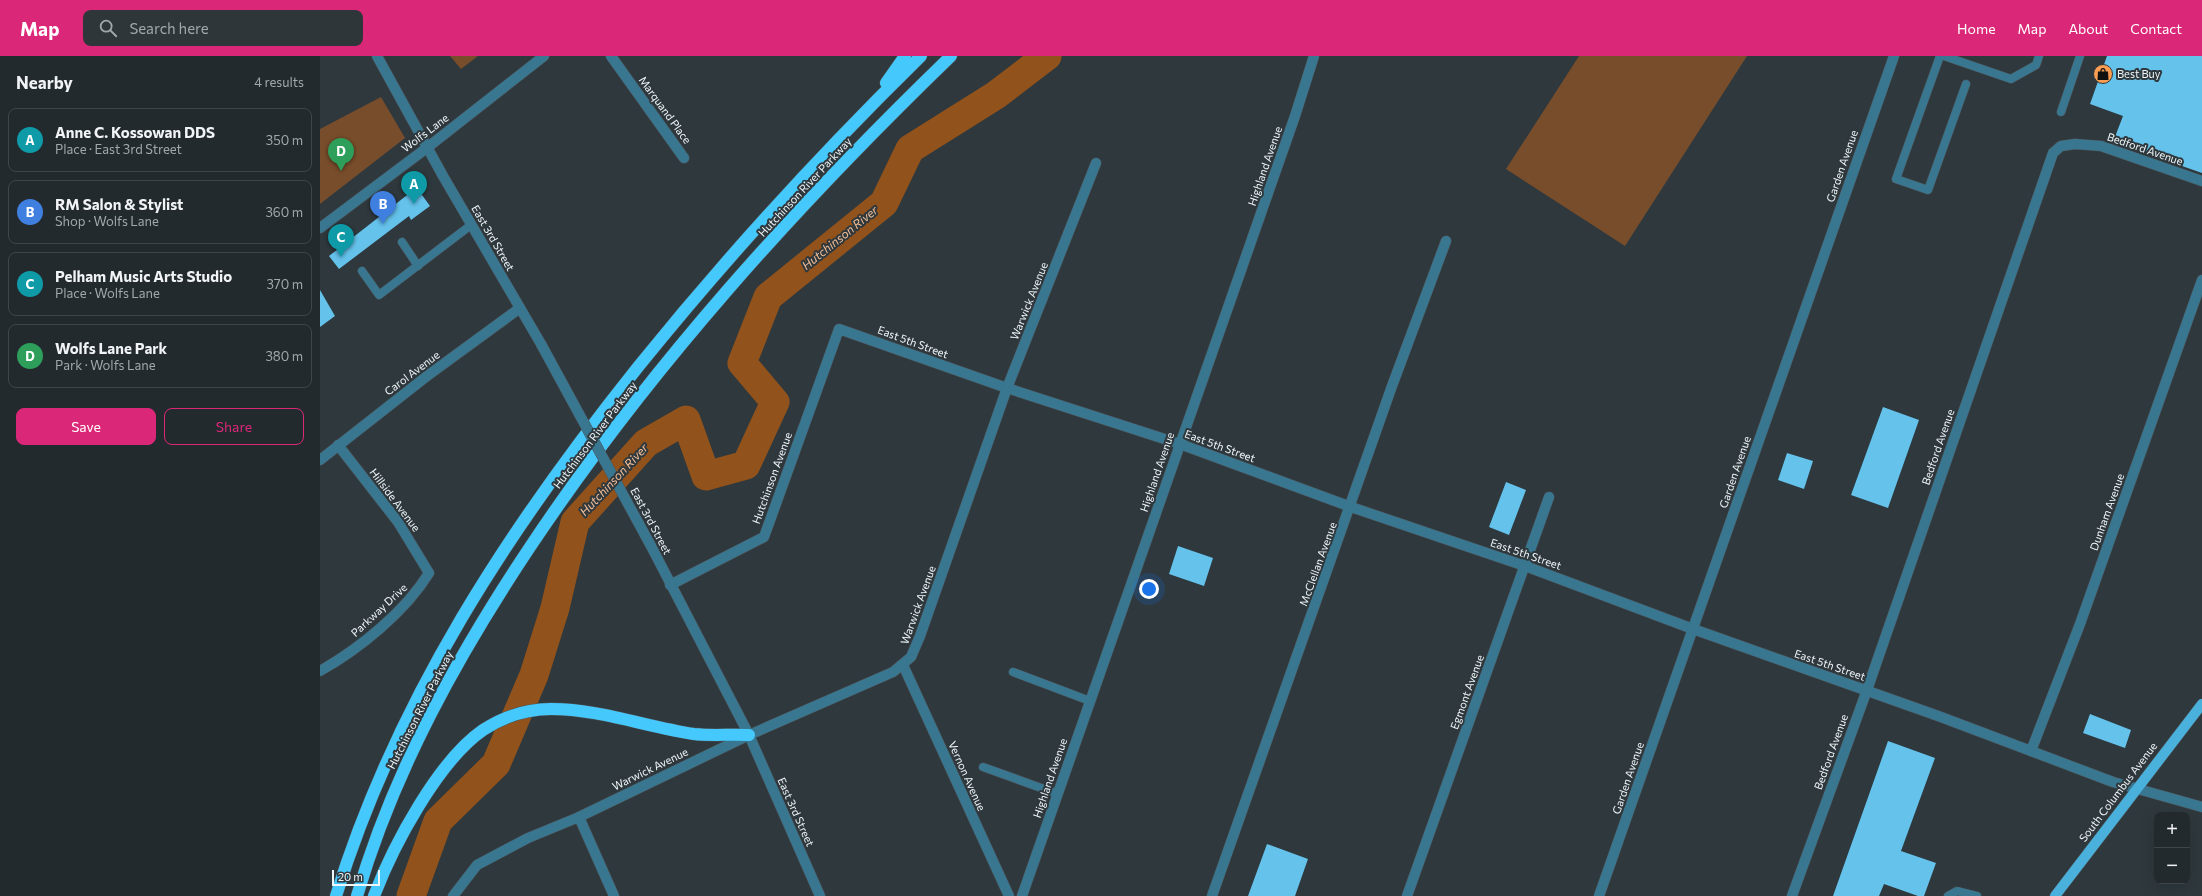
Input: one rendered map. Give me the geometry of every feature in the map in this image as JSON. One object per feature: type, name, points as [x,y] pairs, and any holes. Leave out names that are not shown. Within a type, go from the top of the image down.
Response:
[{"type":"highway","points":[[867,109],[905,56]]},
{"type":"highway","name":"Hutchinson River Parkway","points":[[336,896],[365,812],[404,723],[439,655],[500,555],[570,455],[682,314],[770,212],[867,109],[922,56]]},
{"type":"highway","name":"Hutchinson River Parkway","points":[[357,896],[390,802],[443,690],[508,580],[562,501],[615,428],[723,297],[815,194],[950,56]]},
{"type":"highway","points":[[374,896],[408,826],[430,790],[460,750],[489,727],[525,711],[550,709],[581,712],[695,734],[749,735]]},
{"type":"main road","name":"South Columbus Avenue","points":[[2055,896],[2202,704]]},
{"type":"street","name":"East 3rd Street","points":[[378,56],[471,225],[541,344],[651,546],[749,735],[820,896]]},
{"type":"street","name":"Wolfs Lane","points":[[320,228],[428,147],[544,56]]},
{"type":"street","name":"Marquand Place","points":[[611,56],[684,158]]},
{"type":"street","name":"Highland Avenue","points":[[1022,896],[1295,116],[1314,56]]},
{"type":"street","name":"Garden Avenue","points":[[1599,896],[1894,56]]},
{"type":"street","name":"Bedford Avenue","points":[[1792,896],[1867,690],[2053,153],[2061,146],[2075,144],[2101,146],[2202,181]]},
{"type":"street","name":"Warwick Avenue","points":[[453,896],[477,865],[528,838],[579,817],[749,735],[894,672],[911,657],[920,636],[1007,388],[1096,163]]},
{"type":"street","name":"McClellan Avenue","points":[[1212,896],[1351,507],[1392,386],[1446,241]]},
{"type":"street","name":"Dunham Avenue","points":[[2031,751],[2080,624],[2202,280]]},
{"type":"street","name":"Carol Avenue","points":[[320,460],[427,376],[520,308]]},
{"type":"street","name":"East 5th Street","points":[[840,329],[1007,388],[1180,444],[1351,507],[1525,566],[1693,629],[1867,690],[2136,790],[2202,807]]},
{"type":"street","name":"Hutchinson Avenue","points":[[670,585],[764,537],[840,329]]},
{"type":"street","name":"Hillside Avenue","points":[[338,445],[398,522],[429,573]]},
{"type":"street","name":"Egmont Avenue","points":[[1407,896],[1549,497]]},
{"type":"street","name":"Parkway Drive","points":[[320,671],[343,658],[371,636],[421,587],[429,573]]},
{"type":"street","name":"Vernon Avenue","points":[[903,665],[1009,896]]},
{"type":"street","points":[[579,817],[614,896]]},
{"type":"lane","points":[[1940,56],[1896,179],[1928,190],[1966,84]]},
{"type":"lane","points":[[1944,56],[2011,79],[2036,65],[2039,56]]},
{"type":"lane","points":[[2061,112],[2080,56]]},
{"type":"lane","points":[[362,271],[379,295],[471,225]]},
{"type":"lane","points":[[402,242],[418,266]]},
{"type":"lane","points":[[1013,672],[1090,701]]},
{"type":"lane","points":[[983,767],[1058,794]]},
{"type":"lane","points":[[1948,896],[1957,891],[1977,896]]},
{"type":"shaded area","points":[[450,56],[478,56],[461,69]]},
{"type":"shaded area","points":[[1579,56],[1747,56],[1625,246],[1506,169]]},
{"type":"shaded area","points":[[381,97],[405,138],[320,204],[320,129]]},
{"type":"building","points":[[2107,56],[2202,56],[2202,173],[2113,142],[2123,116],[2090,104]]},
{"type":"building","points":[[411,192],[422,195],[430,206],[411,220],[409,216],[339,269],[329,256]]},
{"type":"building","points":[[320,290],[335,316],[320,327]]},
{"type":"building","points":[[1883,407],[1919,420],[1888,508],[1851,495]]},
{"type":"building","points":[[1787,453],[1813,461],[1804,489],[1778,480]]},
{"type":"building","points":[[1506,482],[1526,490],[1509,535],[1489,527]]},
{"type":"building","points":[[1178,546],[1213,558],[1204,586],[1169,574]]},
{"type":"building","points":[[2090,714],[2131,730],[2125,748],[2083,733]]},
{"type":"building","points":[[1888,741],[1935,758],[1901,851],[1936,863],[1924,896],[1918,896],[1884,884],[1879,896],[1833,896]]},
{"type":"building","points":[[1267,844],[1308,859],[1295,896],[1248,896]]},
{"type":"waterway","name":"Hutchinson River","points":[[411,896],[438,821],[496,764],[534,675],[555,608],[575,522],[646,443],[686,420],[706,476],[746,465],[775,402],[742,363],[768,297],[884,203],[910,149],[996,95],[1047,56]]},
{"type":"place","name":"Best Buy","points":[[2103,74]]},
{"type":"place","name":"Wolfs Lane Park","points":[[341,171]]},
{"type":"place","name":"Anne C. Kossowan DDS","points":[[414,204]]},
{"type":"place","name":"RM Salon & Stylist","points":[[383,224]]},
{"type":"place","name":"Pelham Music Arts Studio","points":[[341,257]]}]
